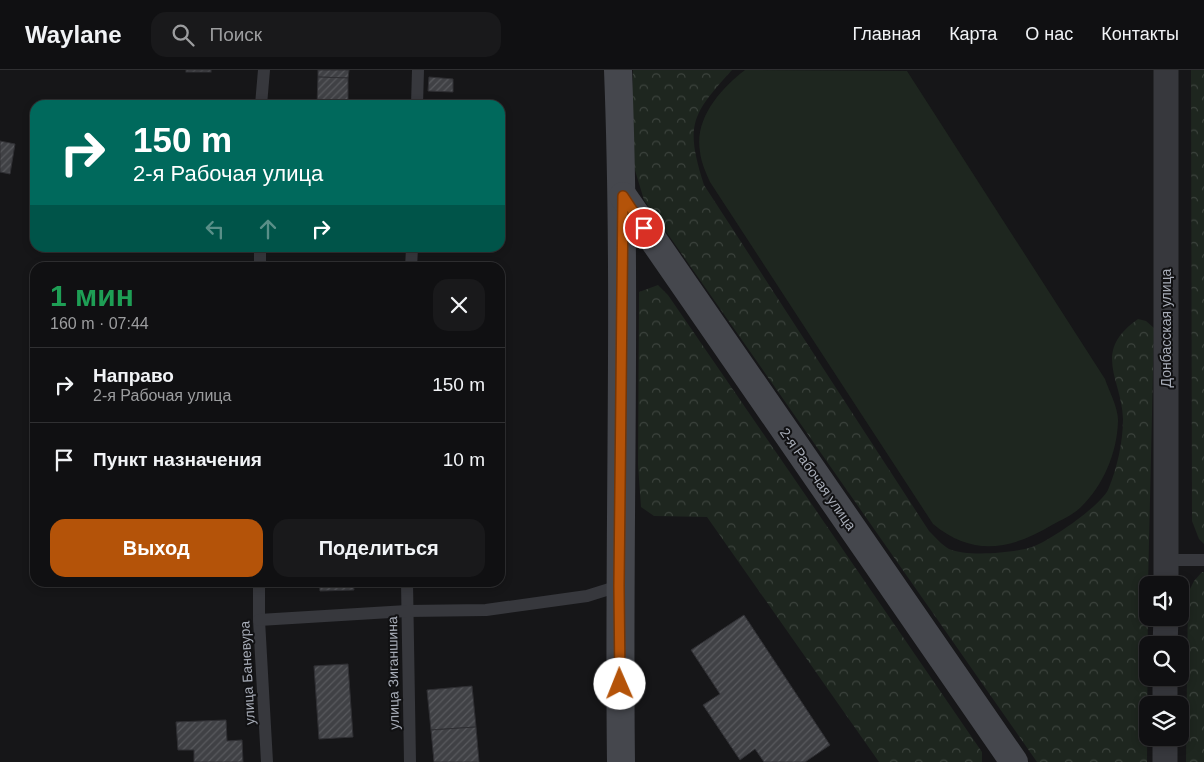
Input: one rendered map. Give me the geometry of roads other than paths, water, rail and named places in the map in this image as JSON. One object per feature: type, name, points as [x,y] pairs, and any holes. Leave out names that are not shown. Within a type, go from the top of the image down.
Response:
[{"type":"main road","points":[[618,70],[623,196],[619,586],[621,762]]},
{"type":"main road","name":"2-я Рабочая улица","points":[[623,196],[1014,762]]},
{"type":"street","name":"Донбасская улица","points":[[1166,70],[1166,576]]},
{"type":"street","points":[[1165,746],[1165,762]]},
{"type":"lane","points":[[261,100],[264,70]]},
{"type":"lane","points":[[417,100],[418,70]]},
{"type":"lane","points":[[1166,560],[1204,560]]},
{"type":"lane","points":[[259,620],[407,611],[486,610],[587,596],[619,586]]},
{"type":"lane","name":"улица Баневура","points":[[259,587],[259,620],[267,762]]},
{"type":"lane","name":"улица Зиганшина","points":[[407,587],[410,762]]}]
